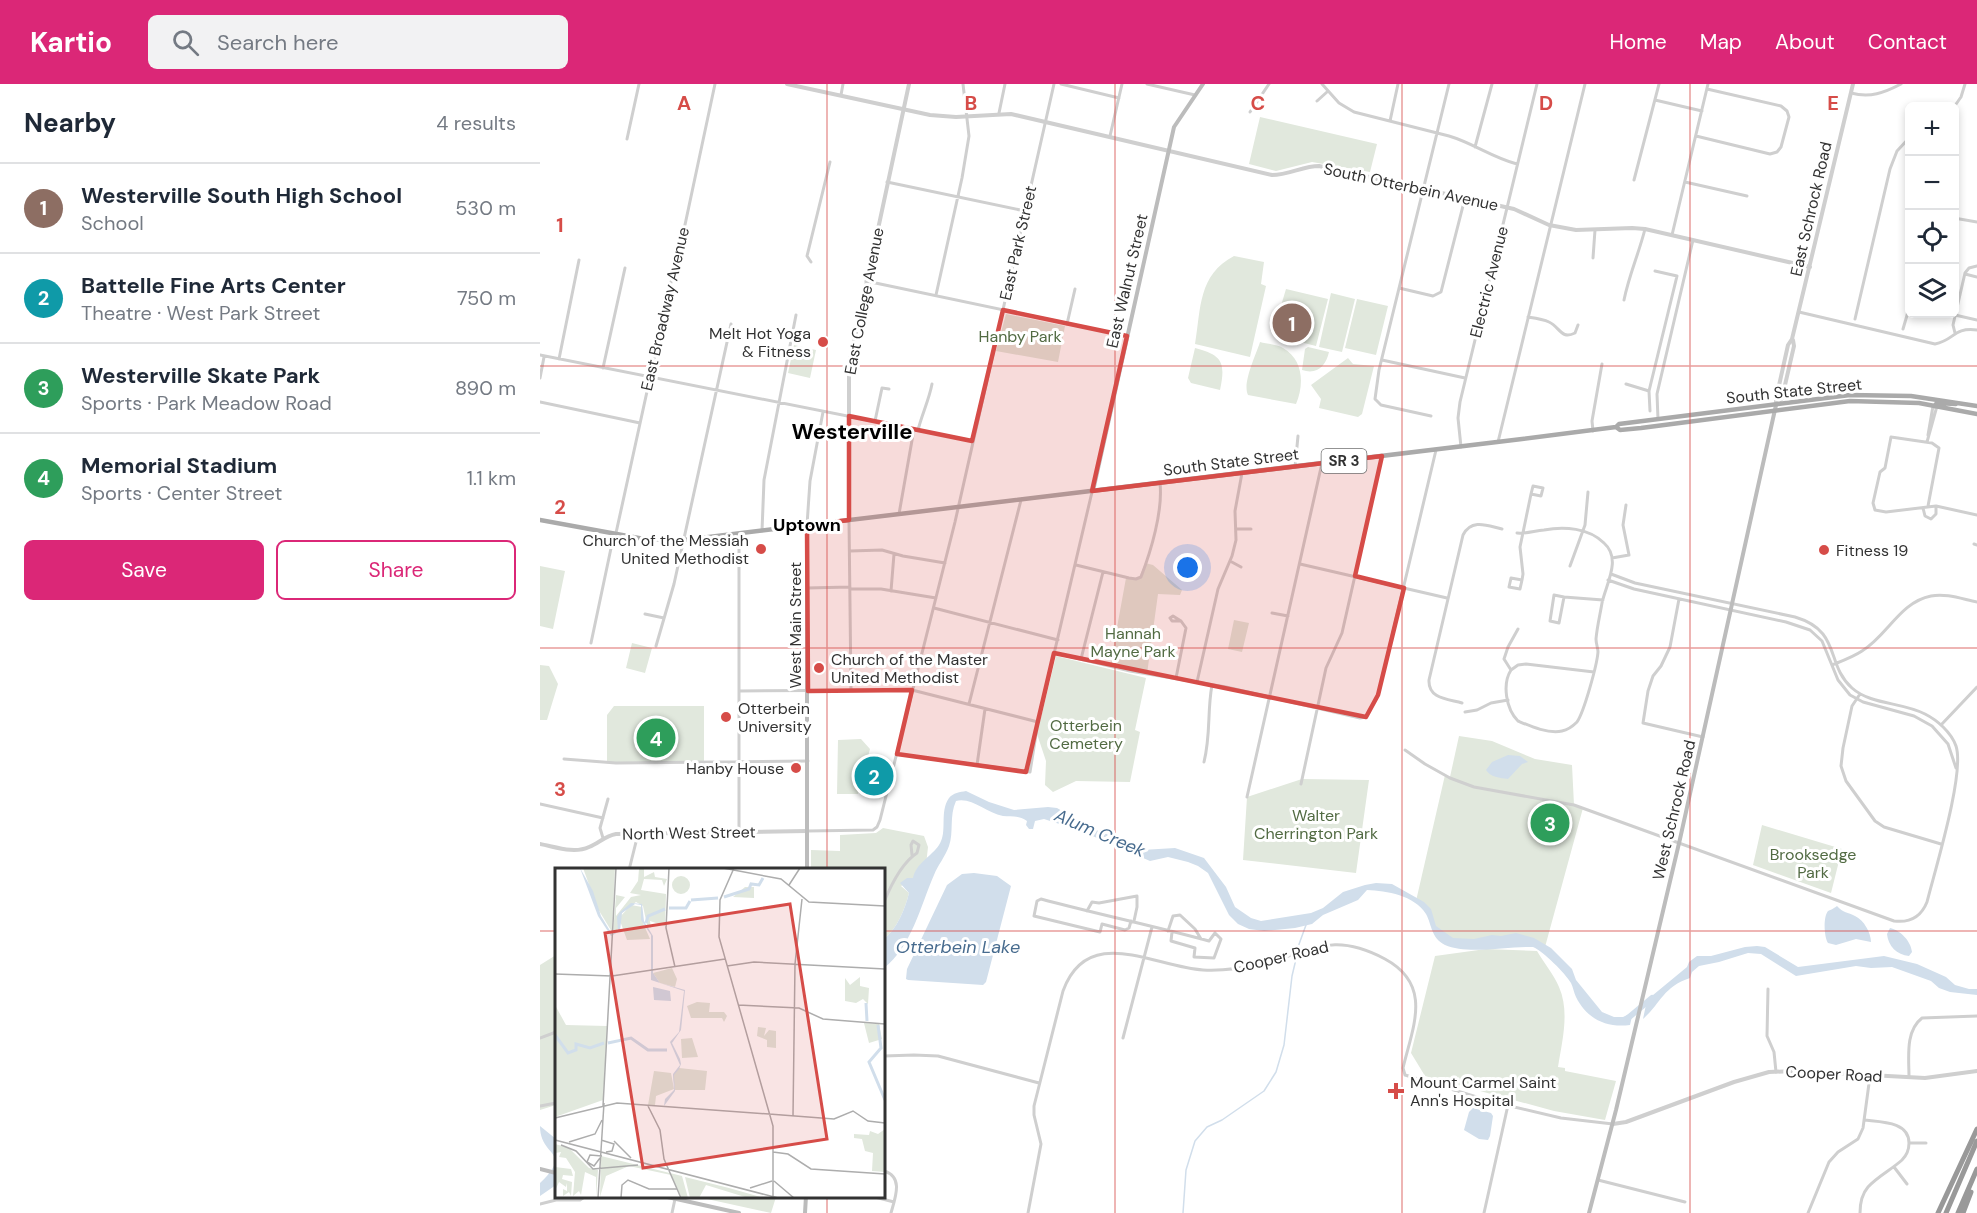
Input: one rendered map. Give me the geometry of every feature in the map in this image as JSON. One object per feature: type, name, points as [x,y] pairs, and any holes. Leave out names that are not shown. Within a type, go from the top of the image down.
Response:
[{"type":"highway","points":[[1938,1213],[1977,1129]]},
{"type":"highway","points":[[1946,1213],[1977,1141]]},
{"type":"highway","points":[[1958,1213],[1977,1168]]},
{"type":"highway","points":[[1963,1213],[1977,1174]]},
{"type":"main road","name":"East Walnut Street","points":[[1092,491],[1176,121],[1203,84]]},
{"type":"main road","name":"South State Street","points":[[849,520],[1593,430],[1630,429],[1637,424],[1776,405],[1909,396],[1920,397],[1977,414]]},
{"type":"main road","points":[[1901,402],[1917,400],[1920,397]]},
{"type":"main road","name":"South State Street","points":[[1618,429],[1619,424],[1728,417],[1855,398],[1901,402],[1963,403],[1977,406]]},
{"type":"main road","name":"East Schrock Road","points":[[1775,411],[1776,405]]},
{"type":"main road","points":[[1728,417],[1731,414],[1772,408],[1776,405]]},
{"type":"main road","name":"West Schrock Road","points":[[1589,1213],[1679,843],[1775,411]]},
{"type":"main road","name":"SR 3","points":[[540,520],[656,540],[684,540],[849,520]]},
{"type":"main road","name":"West Main Street","points":[[807,525],[807,868]]},
{"type":"main road","points":[[540,1169],[555,1173]]},
{"type":"main road","points":[[669,1198],[739,1213]]},
{"type":"main road","points":[[805,1213],[806,1198]]},
{"type":"street","points":[[627,139],[639,84]]},
{"type":"street","name":"East Broadway Avenue","points":[[591,643],[715,84]]},
{"type":"street","name":"South Otterbein Avenue","points":[[790,84],[943,116],[999,113],[1046,121],[1272,175],[1319,166],[1507,207],[1551,225],[1576,230],[1645,229],[1810,267]]},
{"type":"street","points":[[841,96],[843,84]]},
{"type":"street","name":"East College Avenue","points":[[849,520],[849,364],[909,84]]},
{"type":"street","points":[[936,296],[969,136],[963,84]]},
{"type":"street","points":[[999,113],[1005,84]]},
{"type":"street","name":"East Park Street","points":[[807,831],[868,830],[877,827],[955,522],[1054,84]]},
{"type":"street","points":[[1061,84],[1119,98]]},
{"type":"street","points":[[1110,136],[1122,84]]},
{"type":"street","points":[[1147,84],[1195,95]]},
{"type":"street","points":[[1250,112],[1269,84]]},
{"type":"street","points":[[1322,84],[1339,103],[1354,112],[1460,139],[1500,160],[1517,164]]},
{"type":"street","points":[[1390,121],[1398,84]]},
{"type":"street","points":[[1431,416],[1377,403],[1375,399],[1382,360],[1449,84]]},
{"type":"street","points":[[1475,147],[1492,84]]},
{"type":"street","name":"Electric Avenue","points":[[1461,447],[1458,410],[1537,84]]},
{"type":"street","points":[[1498,442],[1585,84]]},
{"type":"street","points":[[1634,180],[1659,84]]},
{"type":"street","name":"East Schrock Road","points":[[1776,405],[1782,398],[1794,346],[1792,339],[1853,84]]},
{"type":"street","points":[[1851,93],[1869,96],[1883,93],[1901,84]]},
{"type":"street","points":[[1958,102],[1965,84]]},
{"type":"street","points":[[1672,235],[1708,86],[1781,106],[1787,111],[1789,117],[1781,147],[1777,152],[1770,154],[1696,136]]},
{"type":"street","points":[[1317,101],[1328,92]]},
{"type":"street","points":[[1655,100],[1702,111]]},
{"type":"street","points":[[1855,319],[1890,169],[1896,152],[1905,142]]},
{"type":"street","points":[[811,262],[807,256],[830,162]]},
{"type":"street","points":[[887,182],[1025,211]]},
{"type":"street","points":[[1685,182],[1747,196]]},
{"type":"street","points":[[1399,288],[1433,296],[1441,292],[1465,198]]},
{"type":"street","points":[[1959,219],[1977,222]]},
{"type":"street","points":[[1624,300],[1628,278],[1640,251],[1645,229]]},
{"type":"street","points":[[1593,258],[1595,230]]},
{"type":"street","points":[[1659,422],[1657,394],[1693,240]]},
{"type":"street","points":[[559,359],[579,260]]},
{"type":"street","points":[[1959,301],[1965,274],[1969,268],[1977,266]]},
{"type":"street","points":[[603,368],[625,268]]},
{"type":"street","points":[[1650,411],[1649,391],[1677,276],[1655,271]]},
{"type":"street","points":[[1965,274],[1977,277]]},
{"type":"street","points":[[866,281],[1127,336]]},
{"type":"street","points":[[1067,324],[1075,289]]},
{"type":"street","points":[[1799,312],[1930,343],[1943,342],[1962,329],[1977,330]]},
{"type":"street","points":[[762,531],[764,484],[796,315]]},
{"type":"street","points":[[1959,316],[1977,320]]},
{"type":"street","points":[[1528,317],[1549,322],[1560,333],[1568,335],[1575,333],[1578,326]]},
{"type":"street","points":[[1903,329],[1906,318]]},
{"type":"street","points":[[1955,318],[1953,330],[1955,333]]},
{"type":"street","points":[[656,646],[684,540],[731,324]]},
{"type":"street","points":[[540,378],[542,356],[973,441]]},
{"type":"street","points":[[1382,360],[1466,378]]},
{"type":"street","points":[[1593,430],[1592,421],[1602,364]]},
{"type":"street","points":[[899,514],[916,430],[922,413],[927,407],[933,384]]},
{"type":"street","points":[[1626,384],[1649,391]]},
{"type":"street","points":[[875,421],[882,388],[889,389]]},
{"type":"street","points":[[540,402],[640,423]]},
{"type":"street","points":[[1927,442],[1936,403]]},
{"type":"street","points":[[807,525],[810,481],[823,411]]},
{"type":"street","points":[[1295,467],[1298,436]]},
{"type":"street","points":[[1928,506],[1940,450],[1938,446],[1927,442],[1892,437],[1885,468],[1880,472],[1873,505],[1875,510],[1886,512],[1936,506],[1977,514]]},
{"type":"street","points":[[1055,653],[1130,671],[1212,685],[1360,718],[1366,717],[1378,695],[1436,450]]},
{"type":"street","points":[[1301,784],[1326,668],[1342,633],[1383,456]]},
{"type":"street","points":[[1247,797],[1322,463]]},
{"type":"street","points":[[1197,682],[1218,589],[1236,540],[1235,511],[1242,474]]},
{"type":"street","points":[[1076,565],[1129,579],[1139,578],[1142,575],[1159,518],[1160,483]]},
{"type":"street","points":[[897,754],[1029,772],[1038,722],[1092,491]]},
{"type":"street","points":[[1570,566],[1583,531],[1588,492]]},
{"type":"street","points":[[1522,580],[1511,578],[1509,587],[1520,590],[1522,580],[1523,574],[1520,552],[1522,534],[1532,494]]},
{"type":"street","points":[[969,705],[1021,500]]},
{"type":"street","points":[[1612,558],[1629,555],[1623,525],[1626,505]]},
{"type":"street","points":[[1923,508],[1924,516],[1931,519],[1936,514],[1936,506]]},
{"type":"street","points":[[849,520],[850,690]]},
{"type":"street","points":[[1462,702],[1440,698],[1430,690],[1429,680],[1463,535],[1469,526],[1481,524],[1502,529]]},
{"type":"street","points":[[1237,529],[1251,528]]},
{"type":"street","points":[[1517,533],[1558,528],[1583,531],[1605,543],[1612,558],[1611,574],[1603,600],[1597,637],[1598,653],[1594,672],[1579,719],[1567,730],[1552,731],[1518,721],[1513,716],[1508,700],[1506,679],[1511,670],[1518,665],[1594,672]]},
{"type":"street","points":[[739,832],[740,534]]},
{"type":"street","points":[[850,551],[876,549],[945,562]]},
{"type":"street","points":[[891,591],[894,554]]},
{"type":"street","points":[[1230,561],[1241,567]]},
{"type":"street","points":[[1300,564],[1448,598]]},
{"type":"street","points":[[1081,659],[1104,572]]},
{"type":"street","points":[[1611,574],[1626,581],[1810,630],[1822,641],[1844,688],[1856,699],[1914,716],[1937,730],[1948,744],[1956,768]]},
{"type":"street","points":[[1405,750],[1450,778],[1474,787],[1574,805],[1894,921],[1912,920],[1922,912],[1927,902],[1954,792],[1958,755],[1949,734],[1941,725],[1916,710],[1860,694],[1848,684],[1826,637],[1814,624],[1795,617],[1624,586],[1608,580]]},
{"type":"street","points":[[807,588],[891,591],[936,598]]},
{"type":"street","points":[[1564,597],[1559,622],[1550,621],[1554,595],[1603,600]]},
{"type":"street","points":[[1832,665],[1862,652],[1908,607],[1920,599],[1947,595],[1977,602]]},
{"type":"street","points":[[1680,596],[1670,647],[1653,676],[1643,723],[1703,737]]},
{"type":"street","points":[[934,608],[1058,640]]},
{"type":"street","points":[[1272,613],[1288,616]]},
{"type":"street","points":[[645,614],[664,618]]},
{"type":"street","points":[[1176,678],[1186,628],[1181,621]]},
{"type":"street","points":[[1511,670],[1504,659],[1518,629]]},
{"type":"street","points":[[1204,762],[1210,730],[1209,702],[1212,685]]},
{"type":"street","points":[[1937,730],[1977,687]]},
{"type":"street","points":[[740,692],[912,690],[1038,722]]},
{"type":"street","points":[[1860,694],[1851,711],[1842,754],[1841,766],[1846,781],[1875,820],[1884,827],[1941,844]]},
{"type":"street","points":[[1465,712],[1508,700]]},
{"type":"street","points":[[977,765],[985,709]]},
{"type":"street","points":[[564,759],[616,764],[808,761]]},
{"type":"street","points":[[603,838],[600,831],[608,799]]},
{"type":"street","points":[[540,804],[603,818]]},
{"type":"street","name":"North West Street","points":[[540,844],[579,850],[616,834],[807,831]]},
{"type":"street","points":[[630,868],[638,834]]},
{"type":"street","points":[[885,900],[912,855]]},
{"type":"street","points":[[1087,911],[1092,902],[1099,903],[1137,896],[1137,907],[1132,922],[1125,930],[1102,924],[1100,932],[1034,916],[1037,901],[1041,899],[1087,911],[1132,922],[1152,927],[1170,931],[1201,939],[1209,941],[1213,933],[1221,938],[1215,958],[1196,958],[1195,948],[1172,943],[1170,931],[1173,916],[1180,915],[1201,935],[1201,939]]},
{"type":"street","points":[[1123,1038],[1152,927]]},
{"type":"street","name":"Cooper Road","points":[[1028,1213],[1041,1152],[1034,1106],[1063,991],[1072,972],[1088,958],[1108,952],[1128,954],[1184,968],[1224,970],[1261,964],[1316,946],[1349,946],[1368,951],[1401,970],[1412,984],[1415,994],[1416,1012],[1403,1068],[1405,1076],[1561,1118],[1612,1124],[1626,1122],[1744,1079],[1776,1072],[1795,1071],[1910,1078],[1943,1077],[1977,1071]]},
{"type":"street","points":[[1768,989],[1767,1036],[1774,1052],[1776,1072]]},
{"type":"street","points":[[1910,1078],[1910,1048],[1916,1023],[1922,1018],[1977,1016]]},
{"type":"street","points":[[540,1038],[555,1032]]},
{"type":"street","points":[[885,1056],[914,1054],[938,1056],[1039,1083]]},
{"type":"street","points":[[1808,1213],[1829,1162],[1838,1152],[1861,1136],[1870,1076]]},
{"type":"street","points":[[540,1106],[555,1103]]},
{"type":"street","points":[[1484,1213],[1508,1105]]},
{"type":"street","points":[[1860,1213],[1861,1202],[1869,1187],[1906,1155],[1909,1143],[1906,1132],[1900,1126],[1864,1120]]},
{"type":"street","points":[[1909,1143],[1926,1143]]},
{"type":"street","points":[[1894,1167],[1907,1184]]},
{"type":"street","points":[[885,1171],[895,1179],[897,1187],[891,1213]]},
{"type":"street","points":[[1598,1180],[1685,1202]]},
{"type":"street","points":[[540,1204],[584,1198]]},
{"type":"street","points":[[876,1198],[894,1202]]},
{"type":"street","points":[[672,1213],[675,1199]]},
{"type":"highlighted area","points":[[1003,310],[1127,336],[1092,491],[1382,456],[1355,576],[1404,588],[1378,695],[1366,717],[1054,653],[1026,772],[897,754],[912,690],[808,691],[807,525],[849,520],[849,416],[972,441]]},
{"type":"green space","points":[[1260,117],[1377,144],[1370,172],[1312,162],[1276,171],[1249,164]]},
{"type":"green space","points":[[1234,256],[1264,262],[1261,284],[1266,286],[1250,357],[1195,344],[1200,305],[1207,283],[1222,264]]},
{"type":"green space","points":[[1286,289],[1328,299],[1316,346],[1288,339],[1288,334],[1274,329]]},
{"type":"green space","points":[[1331,293],[1355,299],[1342,352],[1319,347]]},
{"type":"green space","points":[[1357,299],[1388,306],[1376,355],[1345,348]]},
{"type":"green space","name":"Hanby Park","points":[[1006,314],[1065,326],[1058,362],[996,351]]},
{"type":"green space","points":[[1260,342],[1281,347],[1295,359],[1301,381],[1296,404],[1248,395],[1248,376]]},
{"type":"green space","points":[[794,345],[816,350],[810,378],[788,373]]},
{"type":"green space","points":[[1308,347],[1329,352],[1326,361],[1316,370],[1302,370],[1305,349]]},
{"type":"green space","points":[[1195,348],[1211,354],[1220,361],[1222,373],[1220,390],[1191,383],[1188,378]]},
{"type":"green space","points":[[1348,358],[1353,364],[1374,366],[1362,414],[1358,417],[1319,408],[1321,399],[1311,385]]},
{"type":"green space","name":"Hannah Mayne Park","points":[[1145,563],[1153,565],[1182,590],[1180,595],[1158,594],[1147,674],[1110,666],[1126,578],[1139,578]]},
{"type":"green space","points":[[540,566],[565,571],[553,629],[540,626]]},
{"type":"green space","points":[[1234,620],[1249,623],[1242,652],[1228,649]]},
{"type":"green space","points":[[632,643],[652,648],[645,673],[626,668]]},
{"type":"green space","name":"Otterbein Cemetery","points":[[1056,656],[1146,678],[1135,730],[1140,732],[1130,782],[1076,781],[1053,792],[1045,785],[1046,761],[1037,734]]},
{"type":"green space","points":[[540,665],[549,666],[558,684],[547,720],[540,720]]},
{"type":"green space","points":[[614,706],[704,706],[704,762],[607,762],[607,715]]},
{"type":"green space","points":[[1459,736],[1492,741],[1535,759],[1572,765],[1574,805],[1583,808],[1545,947],[1451,942],[1435,932],[1427,911],[1416,901],[1445,775],[1450,777]]},
{"type":"green space","points":[[861,739],[870,749],[858,794],[837,794],[838,740]]},
{"type":"green space","name":"Walter Cherrington Park","points":[[1302,779],[1369,780],[1356,873],[1243,860],[1247,797]]},
{"type":"green space","name":"Brooksedge Park","points":[[1762,825],[1842,849],[1831,893],[1753,865]]},
{"type":"green space","points":[[883,828],[924,836],[928,847],[925,874],[901,886],[909,893],[897,924],[885,938],[885,868],[811,868],[811,850],[840,851],[840,835],[876,833]]},
{"type":"green space","points":[[1486,949],[1537,951],[1559,987],[1564,1006],[1564,1027],[1558,1067],[1565,1068],[1565,1071],[1616,1081],[1605,1120],[1554,1111],[1425,1076],[1411,1053],[1435,956]]},
{"type":"green space","points":[[555,956],[555,1105],[540,1110],[540,965]]},
{"type":"green space","points":[[703,1198],[776,1198],[771,1213]]},
{"type":"water","points":[[1508,755],[1520,756],[1528,762],[1522,764],[1508,779],[1496,777],[1486,770],[1492,762]]},
{"type":"water","points":[[966,791],[1014,810],[1057,808],[1093,829],[1124,840],[1142,850],[1175,848],[1204,858],[1226,887],[1235,907],[1251,918],[1261,921],[1311,913],[1323,908],[1343,892],[1365,885],[1392,884],[1424,902],[1431,909],[1436,926],[1453,938],[1474,939],[1516,933],[1534,938],[1551,948],[1572,969],[1576,980],[1602,1012],[1614,1017],[1623,1017],[1633,1012],[1630,1025],[1613,1025],[1592,1016],[1580,1005],[1571,983],[1564,974],[1533,947],[1476,950],[1445,945],[1434,935],[1426,914],[1421,908],[1415,902],[1400,895],[1367,890],[1358,900],[1323,915],[1312,924],[1264,931],[1249,929],[1238,924],[1229,915],[1208,873],[1198,866],[1168,857],[1150,861],[1081,831],[1044,819],[1035,821],[1033,829],[1029,829],[1024,819],[1003,816],[962,800],[956,801],[949,846],[934,875],[914,925],[902,949],[885,967],[885,938],[900,918],[909,893],[900,883],[907,878],[913,878],[920,864],[939,845],[943,834],[944,809],[949,798]]},
{"type":"water","name":"Otterbein Lake","points":[[962,874],[997,876],[1011,886],[986,982],[983,985],[906,979],[907,969],[947,885]]},
{"type":"water","points":[[1837,906],[1861,920],[1868,931],[1871,942],[1856,939],[1836,945],[1828,943],[1825,918],[1828,911]]},
{"type":"water","points":[[1890,928],[1898,931],[1907,940],[1912,952],[1909,956],[1897,952],[1891,946],[1887,934]]},
{"type":"water","points":[[1757,946],[1765,947],[1798,967],[1884,956],[1917,964],[1946,977],[1955,985],[1977,989],[1977,995],[1950,992],[1939,988],[1931,981],[1892,967],[1856,966],[1796,976],[1761,954],[1748,953],[1699,966],[1692,972],[1690,978],[1668,991],[1643,1019],[1647,1000],[1697,956],[1711,956]]},
{"type":"water","points":[[1473,1108],[1491,1113],[1493,1116],[1488,1140],[1479,1139],[1464,1130],[1469,1112]]},
{"type":"water","points":[[540,1126],[555,1138],[555,1159],[553,1154],[541,1136]]},
{"type":"water","points":[[555,1159],[555,1186],[540,1196],[540,1183],[554,1165]]},
{"type":"waterway","points":[[1298,947],[1306,925]]},
{"type":"waterway","points":[[1183,1213],[1186,1170],[1195,1141],[1207,1127],[1222,1120],[1264,1091],[1276,1072],[1284,1045],[1292,976],[1297,955]]},
{"type":"waterway","name":"Alum Creek","points":[[1628,1018],[1652,998]]},
{"type":"place","name":"Westerville South High School","points":[[1292,323]]},
{"type":"place","name":"Melt Hot Yoga & Fitness","points":[[823,342]]},
{"type":"place","name":"Church of the Messiah United Methodist","points":[[761,549]]},
{"type":"place","name":"Fitness 19","points":[[1824,550]]},
{"type":"place","name":"Church of the Master United Methodist","points":[[819,668]]},
{"type":"place","name":"Otterbein University","points":[[726,717]]},
{"type":"place","name":"Memorial Stadium","points":[[656,738]]},
{"type":"place","name":"Hanby House","points":[[796,768]]},
{"type":"place","name":"Battelle Fine Arts Center","points":[[874,776]]},
{"type":"place","name":"Westerville Skate Park","points":[[1550,823]]},
{"type":"place","name":"Mount Carmel Saint Ann's Hospital","points":[[1396,1091]]},
{"type":"district","name":"Westerville","points":[[852,431]]},
{"type":"district","name":"Uptown","points":[[807,525]]}]
